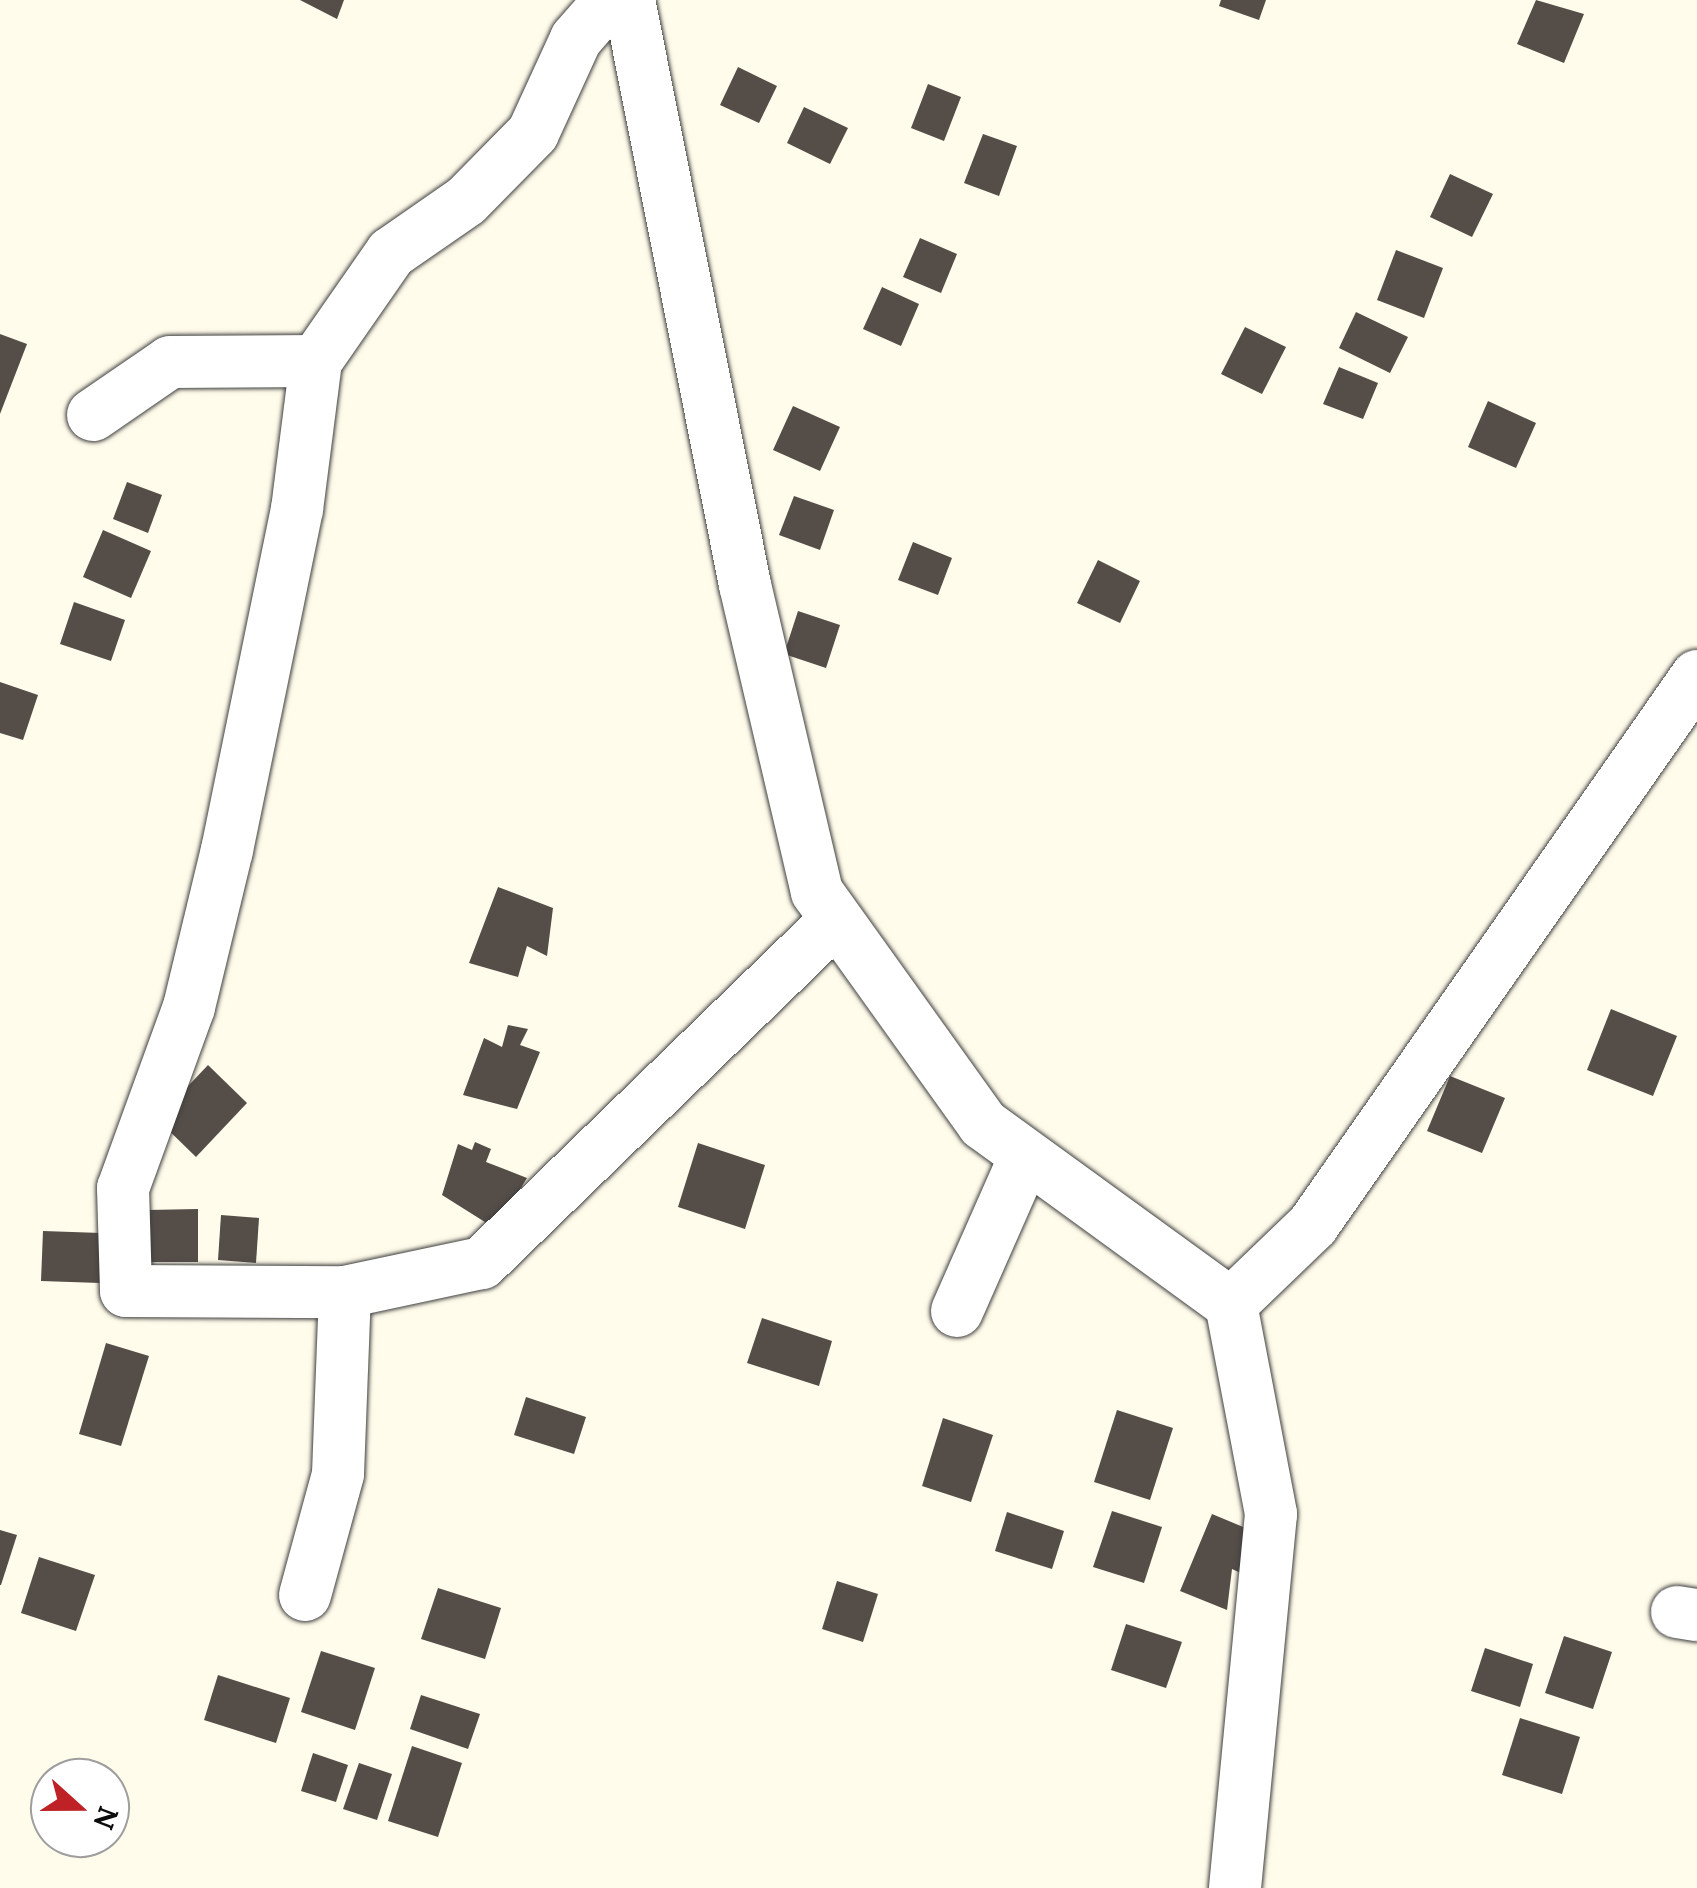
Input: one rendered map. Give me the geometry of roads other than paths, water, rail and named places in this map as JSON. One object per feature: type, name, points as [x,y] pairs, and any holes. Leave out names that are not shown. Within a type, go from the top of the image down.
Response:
[{"type":"street","points":[[610,0],[576,39],[533,132],[466,201],[392,253],[316,361],[297,509],[228,850],[190,1006],[123,1188],[126,1292],[345,1292],[482,1263],[836,920]]},
{"type":"street","points":[[629,0],[745,585],[817,892],[983,1124],[1231,1304],[1272,1514],[1235,1888]]},
{"type":"street","points":[[93,416],[170,362],[316,361]]},
{"type":"street","points":[[1231,1304],[1313,1225],[1697,676]]},
{"type":"street","points":[[957,1311],[1025,1157]]},
{"type":"street","points":[[306,1594],[338,1474],[345,1292]]}]
